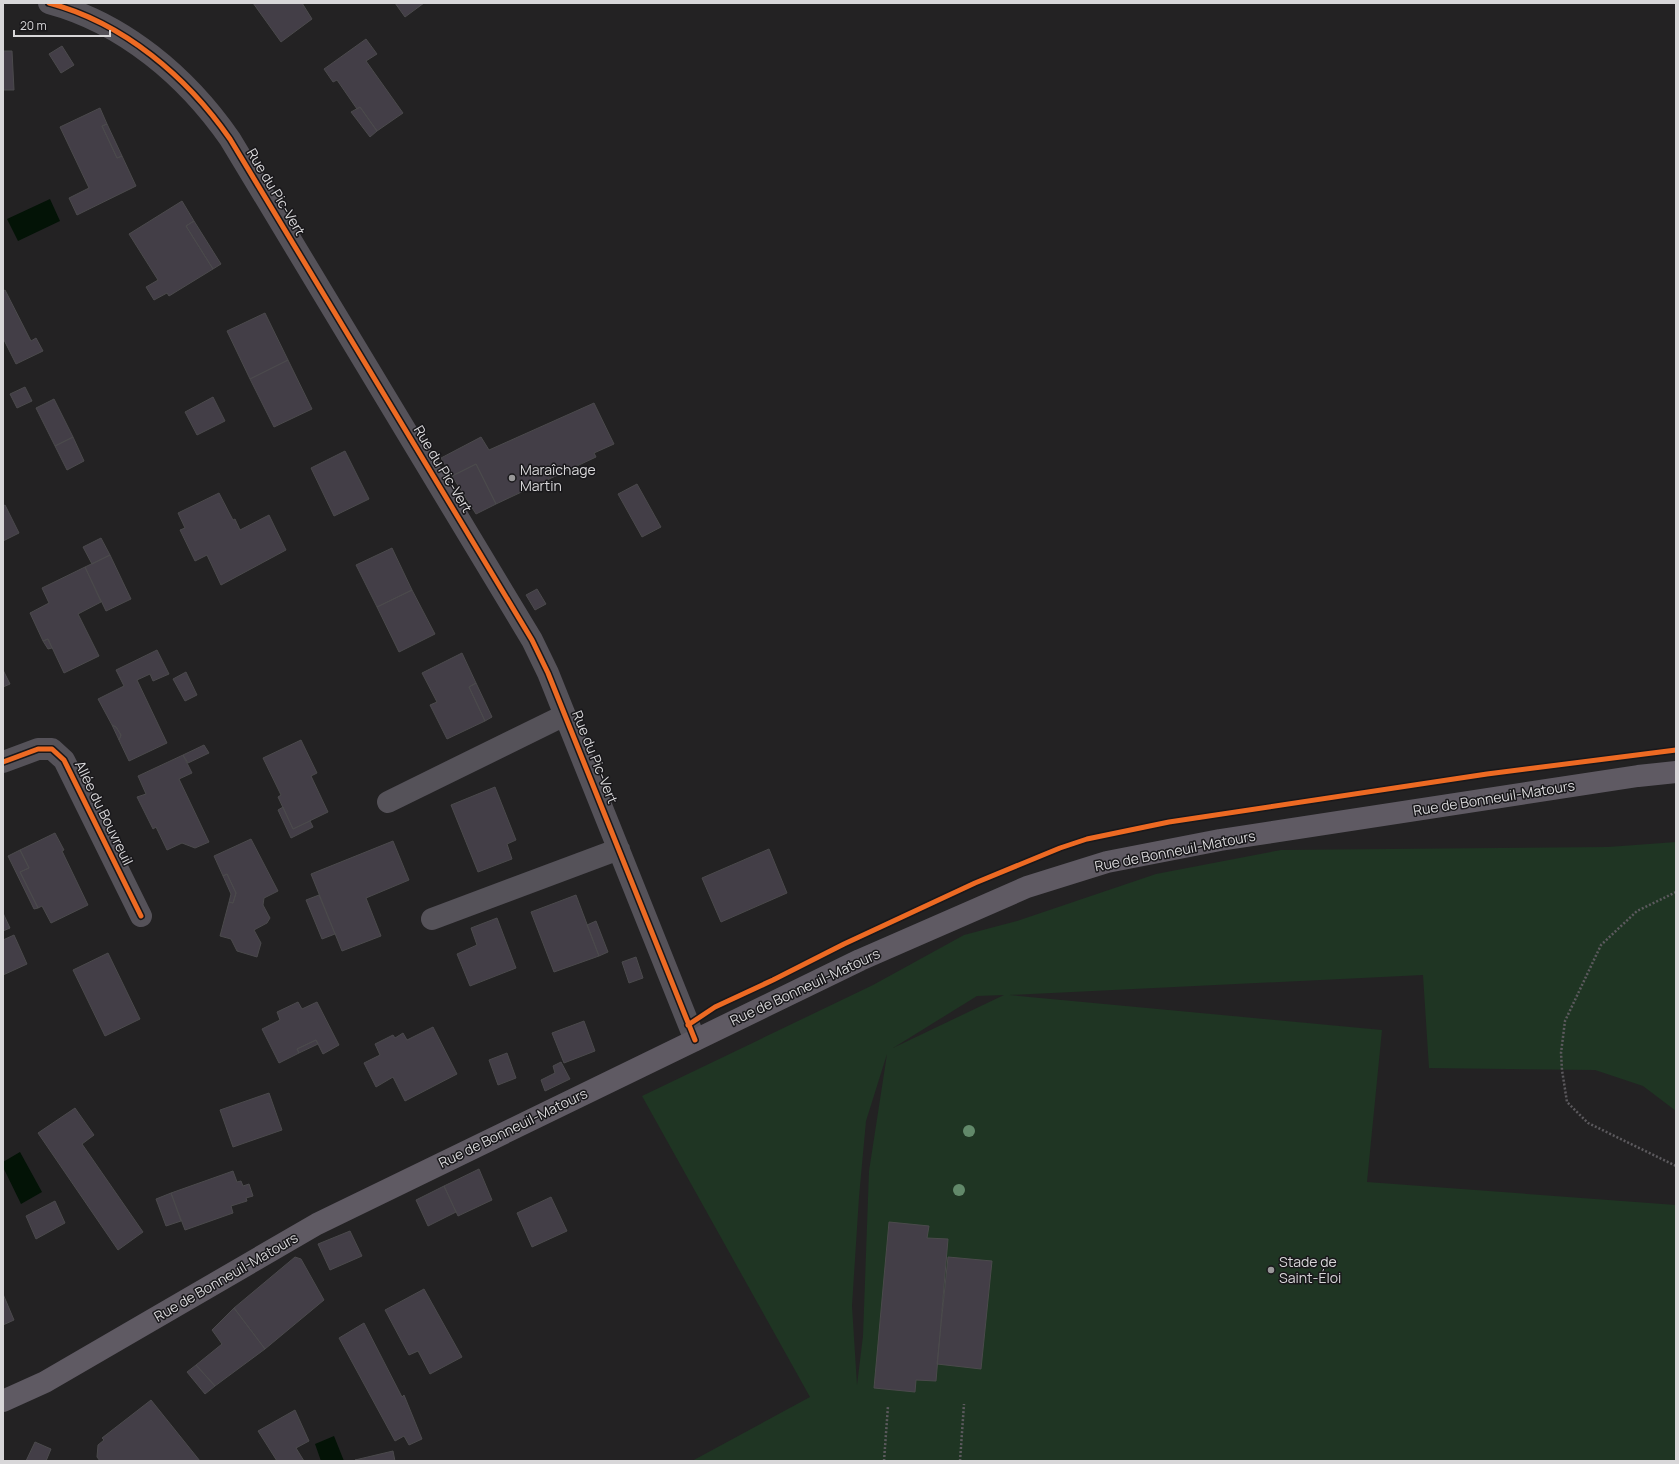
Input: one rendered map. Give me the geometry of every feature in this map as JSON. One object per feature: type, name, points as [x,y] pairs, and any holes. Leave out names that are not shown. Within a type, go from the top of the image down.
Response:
[{"type":"main road","name":"Rue de Bonneuil-Matours","points":[[3,1401],[45,1382],[317,1224],[860,960],[1027,887],[1107,862],[1235,837],[1638,776],[1676,772]]},
{"type":"street","name":"Rue du Pic-Vert","points":[[49,3],[81,14],[131,40],[174,74],[213,115],[245,162],[532,640],[548,673],[695,1040]]},
{"type":"street","points":[[388,802],[565,715]]},
{"type":"street","name":"Allée du Bouvreuil","points":[[3,762],[38,749],[52,749],[64,760],[141,916]]},
{"type":"street","points":[[432,919],[618,849]]},
{"type":"path","points":[[1676,892],[1637,911],[1601,945],[1565,1021],[1561,1053],[1567,1102],[1588,1123],[1676,1166]]},
{"type":"path","points":[[960,1461],[964,1404]]},
{"type":"path","points":[[884,1461],[888,1406]]},
{"type":"green space","name":"Stade de Saint-Éloi","points":[[1676,842],[1676,1111],[1643,1086],[1595,1070],[1429,1068],[1423,975],[1009,995],[1382,1030],[1367,1182],[1676,1205],[1676,1461],[692,1461],[810,1397],[642,1096],[873,985],[964,935],[1017,921],[1156,874],[1281,850],[1608,847]],"holes":[[[1004,995],[893,1048],[977,996]],[[887,1054],[869,1171],[863,1336],[857,1385],[852,1306],[859,1197],[866,1121]]]},
{"type":"shaded area","points":[[50,199],[60,221],[18,241],[7,219]]},
{"type":"shaded area","points":[[20,1152],[42,1192],[21,1204],[3,1167],[3,1162]]},
{"type":"shaded area","points":[[334,1436],[344,1461],[321,1461],[315,1444]]},
{"type":"building","points":[[253,3],[302,3],[312,19],[281,42]]},
{"type":"building","points":[[395,3],[424,3],[405,17]]},
{"type":"building","points":[[366,39],[377,54],[366,61],[403,113],[377,131],[360,107],[357,109],[337,80],[333,82],[324,69]]},
{"type":"building","points":[[62,46],[74,65],[61,73],[49,54]]},
{"type":"building","points":[[3,51],[12,51],[14,90],[3,90]]},
{"type":"building","points":[[360,107],[377,131],[370,137],[351,112]]},
{"type":"building","points":[[100,108],[107,124],[102,126],[117,158],[122,156],[136,186],[77,215],[69,198],[89,188],[60,127]]},
{"type":"building","points":[[107,124],[122,156],[117,158],[102,126]]},
{"type":"building","points":[[182,201],[194,221],[186,226],[213,269],[169,296],[167,293],[154,300],[146,287],[158,280],[129,234]]},
{"type":"building","points":[[194,221],[221,264],[213,269],[186,226]]},
{"type":"building","points":[[5,290],[31,341],[36,338],[43,351],[16,364],[3,338],[3,291]]},
{"type":"building","points":[[265,313],[288,360],[250,379],[227,331]]},
{"type":"building","points":[[288,360],[312,409],[274,427],[250,379]]},
{"type":"building","points":[[25,387],[32,401],[17,408],[10,394]]},
{"type":"building","points":[[213,397],[225,421],[197,435],[185,412]]},
{"type":"building","points":[[54,399],[73,437],[55,446],[36,408]]},
{"type":"building","points":[[594,403],[614,444],[594,453],[596,457],[496,504],[476,464],[452,476],[441,458],[481,437],[489,450]]},
{"type":"building","points":[[73,437],[84,461],[67,470],[55,446]]},
{"type":"building","points":[[345,451],[369,499],[334,516],[311,468]]},
{"type":"building","points":[[476,464],[496,504],[476,514],[452,476]]},
{"type":"building","points":[[637,484],[661,527],[642,537],[618,494]]},
{"type":"building","points":[[219,493],[240,530],[269,515],[286,550],[221,585],[207,555],[195,561],[180,530],[185,528],[178,513]]},
{"type":"building","points":[[5,505],[19,533],[3,541],[3,506]]},
{"type":"building","points":[[101,538],[110,555],[92,564],[83,547]]},
{"type":"building","points":[[392,548],[412,590],[377,607],[356,565]]},
{"type":"building","points":[[110,555],[131,599],[106,611],[85,567]]},
{"type":"building","points":[[85,567],[101,602],[78,614],[99,656],[64,673],[48,639],[43,641],[30,613],[49,603],[42,588]]},
{"type":"building","points":[[537,589],[546,604],[535,610],[526,595]]},
{"type":"building","points":[[412,590],[435,634],[399,652],[377,607]]},
{"type":"building","points":[[48,639],[52,648],[48,649],[43,641]]},
{"type":"building","points":[[157,650],[169,674],[153,681],[150,674],[137,680],[167,743],[129,761],[119,740],[121,735],[116,727],[112,725],[98,699],[124,686],[116,670]]},
{"type":"building","points":[[462,653],[476,683],[469,687],[485,721],[447,739],[430,705],[437,702],[422,673]]},
{"type":"building","points":[[3,670],[10,684],[3,687]]},
{"type":"building","points":[[186,672],[197,695],[185,701],[173,679]]},
{"type":"building","points":[[476,683],[492,717],[485,721],[469,687]]},
{"type":"building","points":[[112,725],[116,727],[121,735],[119,740]]},
{"type":"building","points":[[301,740],[317,773],[311,776],[328,812],[293,829],[278,797],[281,795],[263,758]]},
{"type":"building","points":[[204,745],[209,753],[188,763],[183,755]]},
{"type":"building","points":[[183,755],[192,773],[179,779],[209,842],[195,848],[182,843],[167,850],[156,827],[153,829],[137,797],[146,794],[138,776]]},
{"type":"building","points":[[495,787],[516,840],[507,844],[512,859],[478,872],[451,805]]},
{"type":"building","points":[[283,807],[293,829],[310,821],[313,827],[291,838],[278,810]]},
{"type":"building","points":[[55,833],[88,905],[51,923],[42,906],[38,908],[20,872],[29,868],[20,850]]},
{"type":"building","points":[[251,839],[278,891],[264,898],[263,905],[270,918],[267,923],[254,930],[261,943],[257,957],[237,951],[231,939],[220,936],[229,902],[233,903],[236,893],[227,874],[223,876],[214,856]]},
{"type":"building","points":[[393,841],[409,880],[366,898],[381,936],[342,951],[311,874]]},
{"type":"building","points":[[769,849],[787,893],[721,922],[702,878]]},
{"type":"building","points":[[20,850],[29,868],[20,872],[38,908],[34,909],[8,856]]},
{"type":"building","points":[[227,874],[236,893],[233,903],[229,902],[231,894],[223,876]]},
{"type":"building","points":[[319,895],[335,934],[322,939],[306,900]]},
{"type":"building","points":[[576,895],[599,956],[554,972],[531,912]]},
{"type":"building","points":[[3,913],[10,928],[3,931]]},
{"type":"building","points":[[497,918],[516,968],[470,986],[457,954],[477,945],[471,928]]},
{"type":"building","points":[[596,921],[608,952],[599,956],[587,925]]},
{"type":"building","points":[[14,935],[27,964],[3,975],[3,940]]},
{"type":"building","points":[[108,953],[140,1019],[105,1036],[73,970]]},
{"type":"building","points":[[636,957],[643,978],[629,983],[622,962]]},
{"type":"building","points":[[298,1002],[302,1009],[317,1002],[339,1045],[323,1054],[316,1040],[297,1049],[299,1053],[279,1063],[262,1029],[280,1020],[277,1012]]},
{"type":"building","points":[[584,1021],[595,1051],[564,1063],[552,1033]]},
{"type":"building","points":[[433,1027],[457,1074],[405,1101],[393,1077],[376,1087],[364,1063],[380,1055],[375,1044],[393,1035],[395,1038],[403,1033],[407,1040]]},
{"type":"building","points":[[316,1040],[318,1044],[299,1053],[297,1049]]},
{"type":"building","points":[[507,1053],[516,1078],[498,1085],[489,1060]]},
{"type":"building","points":[[561,1062],[570,1079],[545,1091],[541,1080],[555,1073],[553,1066]]},
{"type":"building","points":[[269,1093],[282,1130],[233,1147],[220,1110]]},
{"type":"building","points":[[75,1108],[94,1135],[82,1144],[143,1232],[118,1250],[38,1133]]},
{"type":"building","points":[[479,1169],[492,1200],[458,1216],[444,1186]]},
{"type":"building","points":[[233,1171],[237,1182],[241,1181],[243,1186],[249,1184],[253,1196],[246,1198],[247,1201],[231,1206],[233,1213],[185,1230],[171,1193]]},
{"type":"building","points":[[444,1186],[456,1212],[428,1226],[416,1200]]},
{"type":"building","points":[[171,1193],[181,1221],[166,1226],[156,1199]]},
{"type":"building","points":[[551,1197],[567,1231],[532,1247],[517,1213]]},
{"type":"building","points":[[55,1201],[65,1223],[36,1239],[26,1216]]},
{"type":"building","points":[[889,1222],[929,1226],[927,1238],[948,1239],[936,1381],[916,1380],[915,1392],[874,1388]]},
{"type":"building","points":[[350,1231],[362,1256],[330,1270],[318,1244]]},
{"type":"building","points":[[295,1257],[301,1259],[324,1300],[265,1349],[234,1308]]},
{"type":"building","points":[[948,1257],[992,1261],[981,1369],[937,1364]]},
{"type":"building","points":[[424,1289],[462,1357],[430,1374],[418,1351],[409,1355],[385,1310]]},
{"type":"building","points":[[3,1294],[14,1320],[3,1325]]},
{"type":"building","points":[[234,1308],[265,1349],[215,1386],[196,1365],[222,1344],[212,1330]]},
{"type":"building","points":[[364,1323],[402,1397],[404,1395],[422,1439],[409,1445],[404,1436],[395,1441],[339,1338]]},
{"type":"building","points":[[196,1365],[215,1386],[205,1394],[187,1372]]},
{"type":"building","points":[[151,1400],[200,1461],[100,1461],[97,1457],[98,1445],[104,1440],[102,1438]]},
{"type":"building","points":[[295,1410],[309,1441],[296,1448],[304,1461],[277,1461],[258,1431]]},
{"type":"building","points":[[35,1442],[51,1449],[46,1461],[26,1461]]},
{"type":"building","points":[[393,1451],[395,1461],[355,1460]]},
{"type":"cycle path","points":[[49,3],[77,12],[103,24],[128,38],[152,55],[194,94],[230,139],[532,640],[548,673],[695,1040]]},
{"type":"cycle path","points":[[3,762],[38,749],[52,749],[64,760],[141,916]]},
{"type":"cycle path","points":[[688,1025],[715,1007],[844,944],[975,883],[1060,848],[1087,839],[1169,822],[1487,774],[1676,750]]},
{"type":"place","name":"Maraîchage Martin","points":[[512,478]]},
{"type":"place","name":"Stade de Saint-Éloi","points":[[1271,1270]]}]
